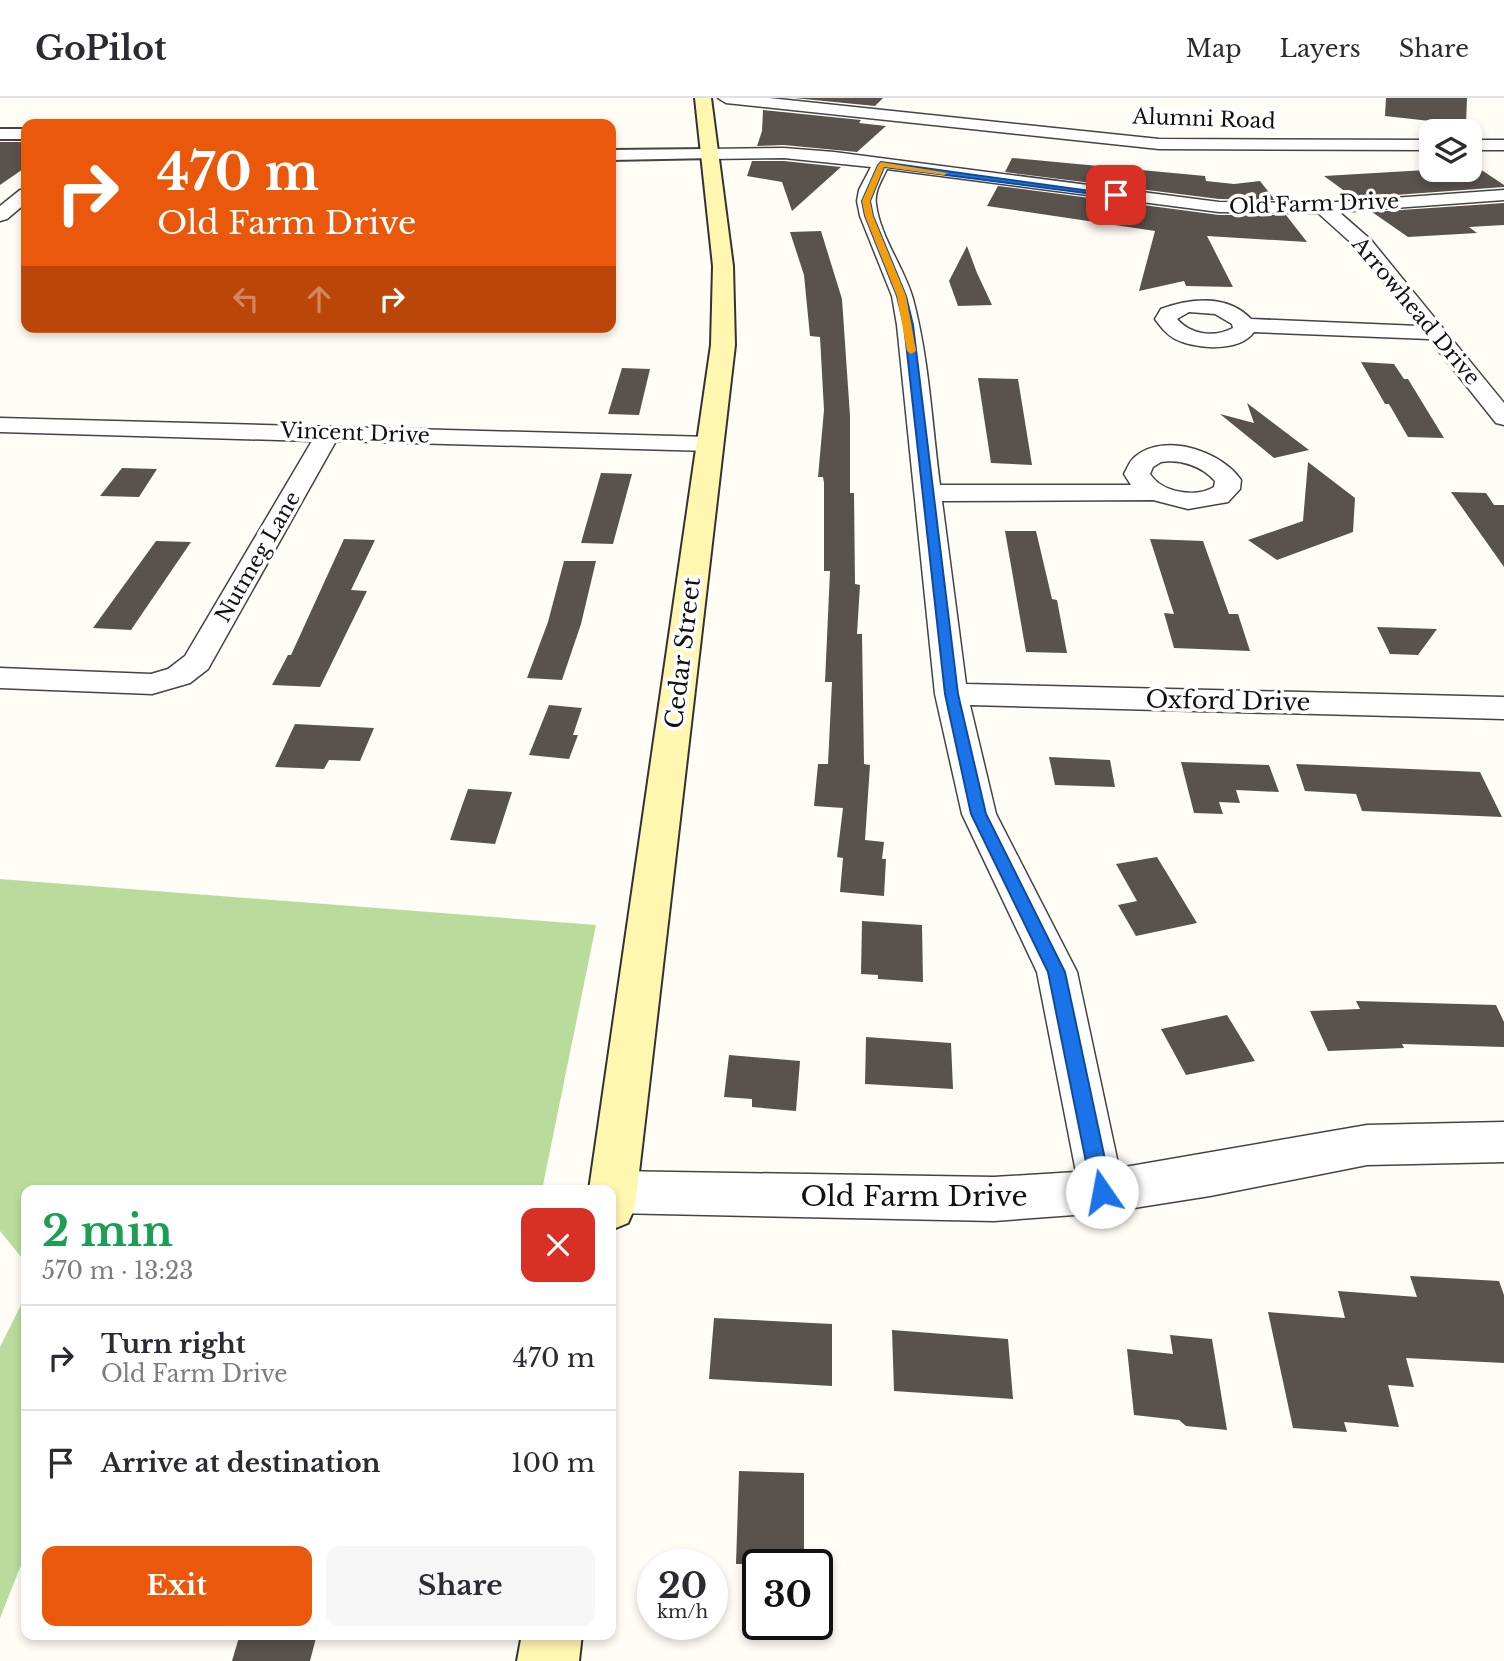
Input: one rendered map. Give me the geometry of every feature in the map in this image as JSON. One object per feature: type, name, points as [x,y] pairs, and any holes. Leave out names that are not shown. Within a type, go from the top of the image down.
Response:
[{"type":"main road","name":"Cedar Street","points":[[614,1185],[723,345],[723,266],[703,98]]},
{"type":"main road","points":[[548,1661],[551,1640]]},
{"type":"street","name":"Alumni Road","points":[[726,98],[1159,144],[1419,145]]},
{"type":"street","points":[[0,134],[21,134]]},
{"type":"street","points":[[1482,145],[1504,145]]},
{"type":"street","name":"Old Farm Drive","points":[[708,155],[784,153],[834,157],[1219,207],[1323,208],[1504,195]]},
{"type":"street","points":[[616,155],[708,155]]},
{"type":"street","points":[[881,165],[866,201],[869,216],[902,296],[908,325],[951,694],[979,814],[1057,972],[1102,1192]]},
{"type":"street","points":[[0,215],[21,198]]},
{"type":"street","name":"Arrowhead Drive","points":[[1323,208],[1364,244],[1504,418]]},
{"type":"street","points":[[1245,326],[1436,332]]},
{"type":"street","name":"Vincent Drive","points":[[0,425],[710,444]]},
{"type":"street","name":"Nutmeg Lane","points":[[0,678],[152,684],[179,676],[197,662],[329,432]]},
{"type":"street","points":[[928,493],[1153,492]]},
{"type":"street","name":"Oxford Drive","points":[[951,694],[1504,708]]},
{"type":"street","name":"Old Farm Drive","points":[[616,1200],[994,1199],[1102,1192],[1210,1175],[1367,1145],[1504,1142]]},
{"type":"green space","points":[[0,879],[596,925],[543,1185],[21,1185],[21,1257],[0,1231]]},
{"type":"green space","points":[[21,1305],[21,1565],[0,1618],[0,1347]]},
{"type":"building","points":[[794,98],[883,98],[875,106]]},
{"type":"building","points":[[1386,98],[1467,98],[1466,119],[1419,120],[1385,116]]},
{"type":"building","points":[[763,110],[861,120],[859,123],[886,126],[857,152],[784,145],[757,146],[762,131]]},
{"type":"building","points":[[0,142],[21,142],[21,170],[0,185]]},
{"type":"building","points":[[1012,158],[1205,176],[1206,181],[1234,184],[1260,181],[1275,200],[1219,199],[1005,172]]},
{"type":"building","points":[[752,161],[784,161],[841,167],[792,211],[782,182],[747,176]]},
{"type":"building","points":[[1419,170],[1419,182],[1482,182],[1482,170],[1504,187],[1354,198],[1324,176]]},
{"type":"building","points":[[998,186],[1219,215],[1286,215],[1307,242],[1207,236],[1233,287],[1186,286],[1184,281],[1139,291],[1155,231],[987,206]]},
{"type":"building","points":[[1504,203],[1504,225],[1469,227],[1477,233],[1408,237],[1372,212]]},
{"type":"building","points":[[821,231],[842,299],[850,416],[850,493],[854,493],[855,584],[860,585],[857,634],[862,634],[864,764],[870,765],[865,840],[884,842],[884,896],[840,892],[843,858],[837,857],[843,808],[814,806],[818,764],[828,764],[832,682],[825,682],[830,571],[824,571],[824,483],[823,477],[818,477],[824,410],[820,337],[810,336],[804,275],[790,232]]},
{"type":"building","points":[[967,246],[992,305],[958,306],[949,281]]},
{"type":"building","points":[[1361,362],[1394,364],[1404,379],[1408,379],[1444,438],[1408,437]]},
{"type":"building","points":[[622,368],[650,369],[639,415],[608,414]]},
{"type":"building","points":[[978,378],[1018,379],[1032,465],[991,463]]},
{"type":"building","points":[[1247,403],[1309,450],[1274,458],[1220,414],[1254,423]]},
{"type":"building","points":[[1308,462],[1355,498],[1353,532],[1277,560],[1248,540],[1303,521]]},
{"type":"building","points":[[122,468],[157,469],[139,497],[100,496]]},
{"type":"building","points":[[601,473],[632,474],[613,544],[581,543]]},
{"type":"building","points":[[1451,492],[1486,493],[1494,505],[1504,505],[1504,567]]},
{"type":"building","points":[[1005,531],[1036,531],[1052,599],[1057,600],[1067,653],[1026,652]]},
{"type":"building","points":[[344,539],[375,540],[351,590],[367,591],[320,687],[272,685],[288,655],[291,655]]},
{"type":"building","points":[[1150,539],[1203,541],[1229,614],[1238,614],[1250,651],[1174,648],[1164,613],[1174,614]]},
{"type":"building","points":[[156,541],[191,542],[131,630],[93,628]]},
{"type":"building","points":[[564,561],[596,561],[581,624],[562,680],[527,678],[548,622]]},
{"type":"building","points":[[1377,627],[1437,629],[1418,655],[1390,654]]},
{"type":"building","points":[[549,705],[582,708],[573,735],[578,735],[569,759],[529,755]]},
{"type":"building","points":[[295,724],[374,728],[360,761],[329,760],[324,769],[275,767]]},
{"type":"building","points":[[1049,757],[1110,760],[1115,787],[1055,785]]},
{"type":"building","points":[[1181,762],[1269,765],[1279,792],[1236,790],[1240,803],[1219,802],[1223,814],[1194,813]]},
{"type":"building","points":[[1296,764],[1480,772],[1502,817],[1362,811],[1356,794],[1305,791]]},
{"type":"building","points":[[468,789],[512,792],[495,844],[450,840]]},
{"type":"building","points":[[1157,857],[1197,923],[1136,936],[1118,905],[1137,901],[1116,864]]},
{"type":"building","points":[[862,921],[922,925],[923,982],[878,979],[878,975],[861,974]]},
{"type":"building","points":[[1356,1001],[1496,1005],[1504,1022],[1504,1047],[1402,1044],[1404,1048],[1328,1051],[1310,1011],[1360,1009]]},
{"type":"building","points":[[1227,1015],[1255,1061],[1186,1075],[1161,1029]]},
{"type":"building","points":[[866,1037],[951,1043],[953,1089],[865,1084]]},
{"type":"building","points":[[729,1055],[800,1061],[796,1111],[752,1107],[752,1099],[724,1097]]},
{"type":"building","points":[[1410,1276],[1499,1281],[1504,1295],[1504,1363],[1406,1358],[1414,1387],[1388,1385],[1399,1427],[1344,1422],[1347,1432],[1293,1428],[1268,1312],[1345,1318],[1338,1291],[1417,1297]]},
{"type":"building","points":[[714,1318],[832,1324],[832,1386],[709,1379]]},
{"type":"building","points":[[892,1330],[1008,1339],[1013,1399],[894,1391]]},
{"type":"building","points":[[1170,1335],[1212,1339],[1227,1430],[1186,1426],[1179,1420],[1134,1415],[1127,1349],[1173,1354]]},
{"type":"building","points":[[739,1471],[804,1473],[804,1549],[742,1549],[742,1564],[736,1564]]},
{"type":"building","points":[[238,1640],[315,1640],[310,1661],[232,1661]]},
{"type":"slow traffic","points":[[911,351],[902,296],[869,216],[866,201],[881,165],[944,173]]},
{"type":"route","points":[[1102,1192],[1057,972],[979,814],[951,694],[908,325],[902,296],[869,216],[866,201],[881,165],[1116,195]]}]
